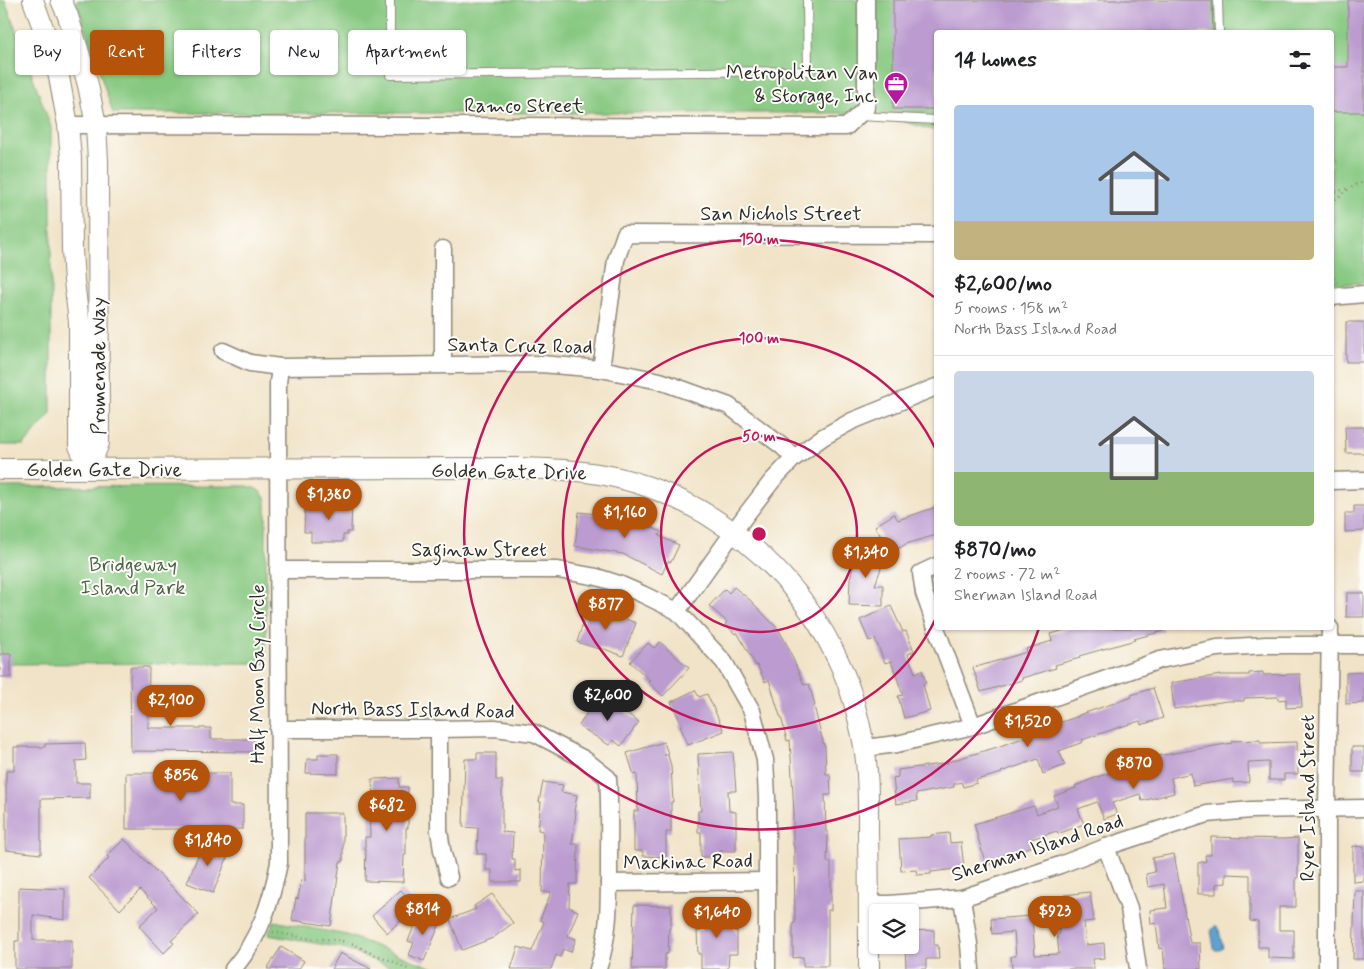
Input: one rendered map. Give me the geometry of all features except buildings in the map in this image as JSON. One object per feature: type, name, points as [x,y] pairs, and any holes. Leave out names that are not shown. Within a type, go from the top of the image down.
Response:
[{"type":"street","name":"Promenade Way","points":[[32,0],[48,41],[59,77],[68,125],[71,158],[72,258],[78,322],[79,446],[89,468]]},
{"type":"street","name":"Promenade Way","points":[[61,0],[80,56],[96,125],[98,171],[99,443],[89,468]]},
{"type":"street","points":[[857,116],[866,108],[866,0]]},
{"type":"street","name":"Ramco Street","points":[[68,125],[846,127],[857,116]]},
{"type":"street","name":"San Nichols Street","points":[[601,369],[616,260],[625,234],[934,235]]},
{"type":"street","points":[[443,249],[443,364]]},
{"type":"street","points":[[1334,297],[1364,294]]},
{"type":"street","name":"Santa Cruz Road","points":[[223,351],[250,362],[280,367],[541,364],[601,369],[660,381],[729,406],[783,447],[794,458]]},
{"type":"street","name":"Half Moon Bay Circle","points":[[233,969],[244,957],[260,929],[272,895],[279,863],[278,383],[280,367]]},
{"type":"street","points":[[677,611],[772,481],[794,458],[823,437],[852,421],[934,388]]},
{"type":"street","name":"Golden Gate Drive","points":[[0,469],[518,468],[566,470],[620,478],[665,493],[692,506],[733,532],[757,550],[777,569],[820,626],[834,651],[856,707],[865,748],[868,785],[869,904]]},
{"type":"street","points":[[1334,481],[1364,480]]},
{"type":"street","points":[[934,567],[921,573],[924,594],[934,622]]},
{"type":"street","name":"Saginaw Street","points":[[278,570],[558,570],[597,577],[619,584],[677,611],[724,662],[752,710],[765,760],[767,798],[767,969]]},
{"type":"street","points":[[937,630],[973,726]]},
{"type":"street","name":"Ryer Island Street","points":[[1327,969],[1330,630]]},
{"type":"street","points":[[865,748],[897,744],[973,726],[1160,660],[1218,648],[1266,645],[1364,645]]},
{"type":"street","name":"North Bass Island Road","points":[[278,729],[494,728],[534,733],[584,759],[608,778],[610,801],[609,884]]},
{"type":"street","points":[[439,729],[439,830],[449,876]]},
{"type":"street","name":"Sherman Island Road","points":[[889,904],[962,898],[1060,865],[1106,847],[1207,814],[1251,810],[1364,808]]},
{"type":"street","points":[[1106,847],[1129,908],[1138,969]]},
{"type":"street","name":"Mackinac Road","points":[[609,884],[767,881]]},
{"type":"street","points":[[598,969],[609,925],[609,884]]},
{"type":"street","points":[[962,898],[970,944],[970,969]]},
{"type":"street","name":"Golden Gate Drive","points":[[869,954],[869,969]]},
{"type":"lane","points":[[390,0],[390,75],[808,71],[807,0]]},
{"type":"lane","points":[[1218,0],[1219,30]]},
{"type":"lane","points":[[857,116],[934,120]]},
{"type":"path","points":[[1334,192],[1364,182]]},
{"type":"path","points":[[1334,200],[1354,186]]},
{"type":"path","points":[[260,929],[306,938],[338,940],[354,944],[408,969]]},
{"type":"green space","points":[[0,0],[5,0],[16,30],[15,75],[32,75],[51,127],[51,413],[24,445],[0,445]]},
{"type":"green space","points":[[76,0],[1364,0],[1364,283],[1334,285],[1334,30],[934,30],[934,130],[874,113],[113,113],[101,75],[164,75],[164,30],[90,30],[90,43]]},
{"type":"green space","name":"Bridgeway Island Park","points":[[247,486],[259,490],[266,501],[266,663],[0,664],[0,487]]},
{"type":"green space","points":[[274,921],[347,935],[436,969],[390,969],[390,967],[343,948],[268,935]]},
{"type":"water","points":[[1214,927],[1217,927],[1219,930],[1223,948],[1220,950],[1215,950],[1214,948],[1211,931]]},
{"type":"place","name":"Metropolitan Van & Storage, Inc.","points":[[896,105]]}]
